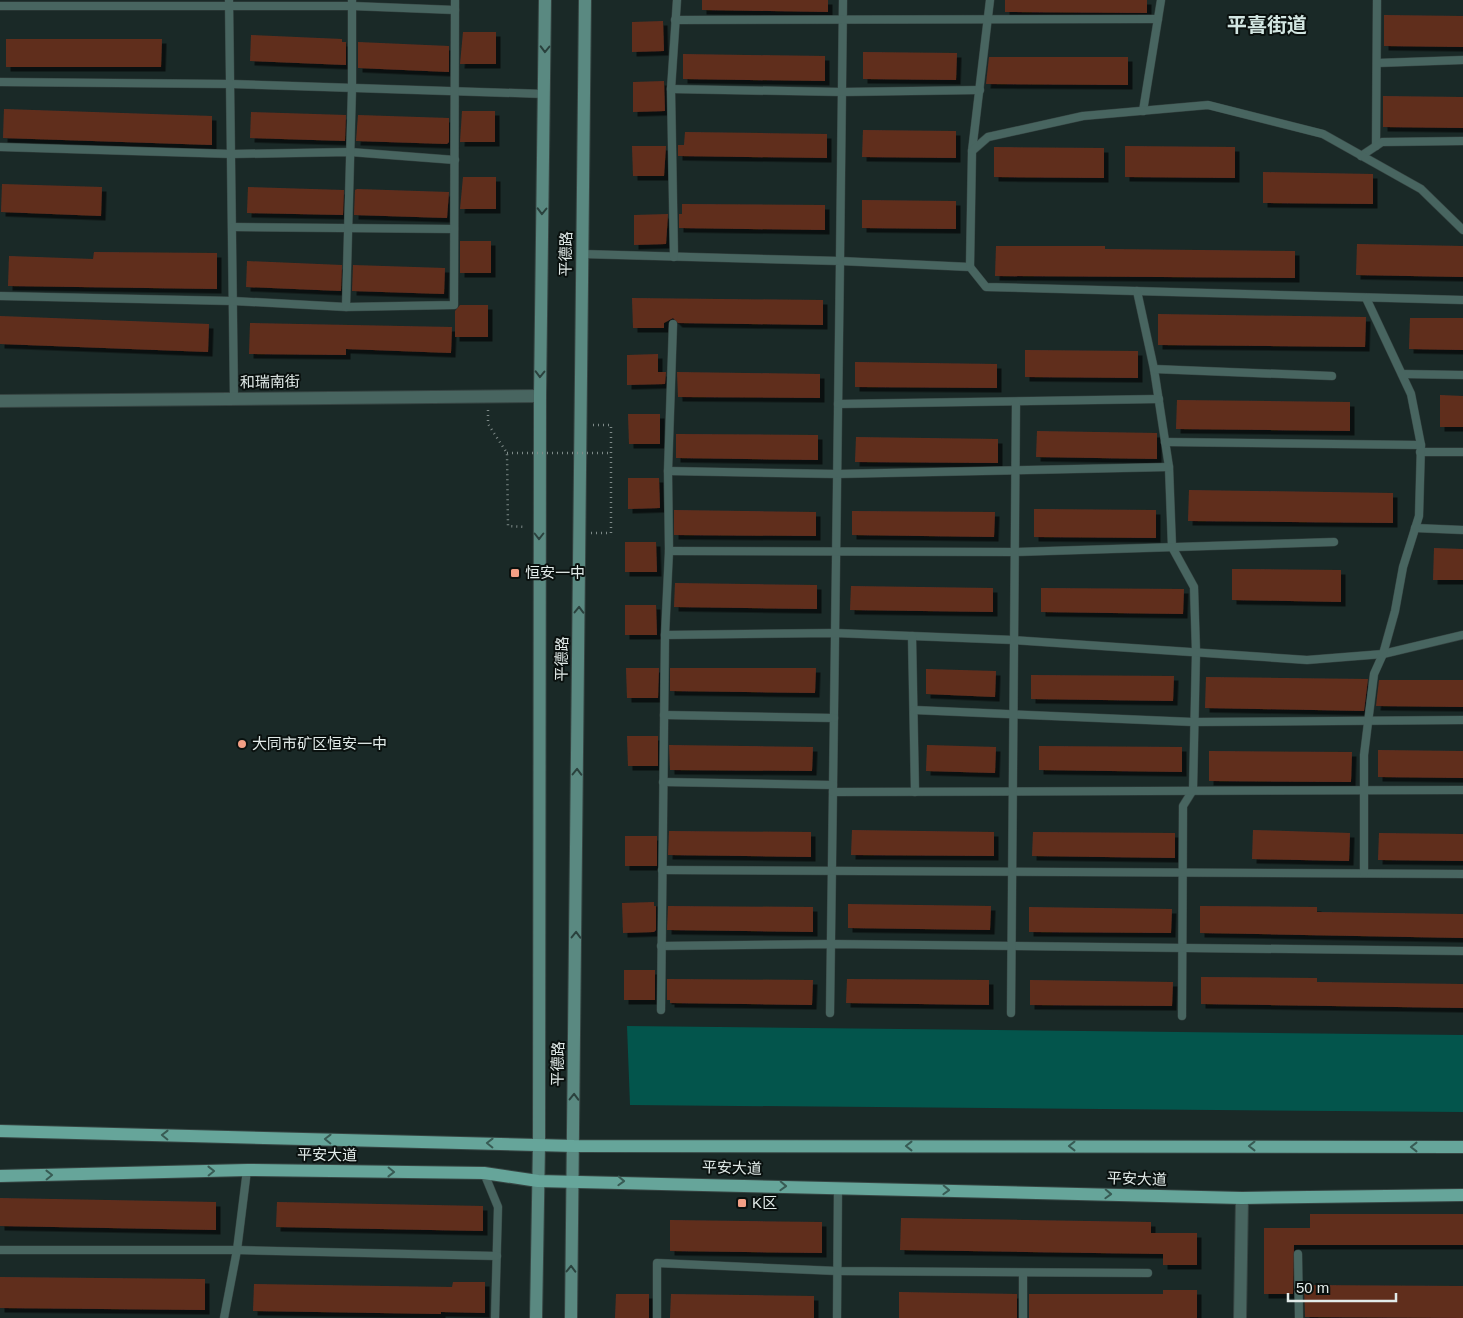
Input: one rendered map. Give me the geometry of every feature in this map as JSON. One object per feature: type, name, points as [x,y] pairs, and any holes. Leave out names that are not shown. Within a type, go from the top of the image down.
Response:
[{"type":"main road","name":"平德路","points":[[536,1318],[539,1144],[539,527],[545,0]]},
{"type":"main road","name":"平德路","points":[[571,1318],[585,0]]},
{"type":"main road","name":"平安大道","points":[[0,1131],[574,1146],[1463,1147]]},
{"type":"main road","name":"平安大道","points":[[0,1176],[248,1170],[484,1173],[538,1180],[1242,1198],[1463,1195]]},
{"type":"street","name":"和瑞南街","points":[[0,400],[540,396]]},
{"type":"street","points":[[1240,1318],[1242,1198]]},
{"type":"lane","points":[[0,296],[233,301],[346,307],[454,305],[456,0]]},
{"type":"lane","points":[[674,257],[671,89],[676,0]]},
{"type":"lane","points":[[830,1013],[843,0]]},
{"type":"lane","points":[[990,0],[972,151],[970,267],[986,287],[1305,296],[1340,295],[1366,298],[1463,300]]},
{"type":"lane","points":[[1143,111],[1161,0]]},
{"type":"lane","points":[[1376,146],[1377,0]]},
{"type":"lane","points":[[0,6],[114,3],[352,3],[456,10]]},
{"type":"lane","points":[[229,3],[234,398]]},
{"type":"lane","points":[[346,307],[352,88],[352,3]]},
{"type":"lane","points":[[675,20],[988,21],[1158,19]]},
{"type":"lane","points":[[1377,63],[1463,60]]},
{"type":"lane","points":[[0,82],[231,84],[544,94]]},
{"type":"lane","points":[[671,89],[842,92],[980,90]]},
{"type":"lane","points":[[972,151],[988,137],[1083,116],[1208,105],[1323,134],[1421,189],[1463,230]]},
{"type":"lane","points":[[1362,156],[1382,142],[1463,140]]},
{"type":"lane","points":[[0,147],[232,154],[350,152],[455,160]]},
{"type":"lane","points":[[233,227],[454,229]]},
{"type":"lane","points":[[582,254],[840,261],[970,267]]},
{"type":"lane","points":[[1137,291],[1154,369],[1169,467],[1172,547],[1194,587],[1196,652],[1193,790],[1183,806],[1182,1016]]},
{"type":"lane","points":[[1364,873],[1364,755],[1368,719],[1374,674],[1383,654],[1395,611],[1403,566],[1419,516],[1420,448],[1411,394],[1366,298]]},
{"type":"lane","points":[[661,1010],[665,635],[669,551],[668,471],[673,324]]},
{"type":"lane","points":[[1154,369],[1332,376]]},
{"type":"lane","points":[[1402,374],[1463,375]]},
{"type":"lane","points":[[838,404],[1159,399]]},
{"type":"lane","points":[[1012,1013],[1016,402]]},
{"type":"lane","points":[[1165,442],[1420,448],[1463,452]]},
{"type":"lane","points":[[668,471],[837,474],[1169,467]]},
{"type":"lane","points":[[1415,528],[1463,530]]},
{"type":"lane","points":[[669,551],[1015,552],[1334,542]]},
{"type":"lane","points":[[665,635],[836,633],[1014,640],[1307,660],[1383,654],[1463,635]]},
{"type":"lane","points":[[912,636],[915,792]]},
{"type":"lane","points":[[914,710],[1014,716],[1193,722],[1368,719],[1463,720]]},
{"type":"lane","points":[[664,715],[834,718]]},
{"type":"lane","points":[[663,782],[915,792],[1463,790]]},
{"type":"lane","points":[[662,870],[1463,874]]},
{"type":"lane","points":[[661,946],[831,944],[1463,951]]},
{"type":"lane","points":[[224,1318],[238,1250],[248,1170]]},
{"type":"lane","points":[[484,1173],[498,1207],[496,1318]]},
{"type":"lane","points":[[837,1318],[838,1187]]},
{"type":"lane","points":[[0,1250],[238,1250],[497,1256]]},
{"type":"lane","points":[[1298,1254],[1299,1318]]},
{"type":"lane","points":[[657,1318],[657,1263],[837,1271],[1148,1273]]},
{"type":"lane","points":[[1023,1273],[1023,1318]]},
{"type":"path","points":[[488,424],[507,452],[508,526],[539,527]]},
{"type":"path","points":[[580,532],[611,533],[611,425],[581,425]]},
{"type":"path","points":[[507,452],[611,453]]},
{"type":"green space","points":[[627,1026],[1463,1035],[1463,1112],[630,1105]]},
{"type":"building","points":[[702,0],[828,0],[828,12],[702,10]]},
{"type":"building","points":[[1005,0],[1147,0],[1147,13],[1005,12]]},
{"type":"building","points":[[1384,15],[1463,16],[1463,47],[1384,46]]},
{"type":"building","points":[[663,21],[664,51],[632,52],[632,22]]},
{"type":"building","points":[[463,32],[496,32],[496,64],[460,64]]},
{"type":"building","points":[[251,35],[342,39],[342,42],[346,42],[346,65],[250,61]]},
{"type":"building","points":[[6,39],[162,39],[161,67],[6,67]]},
{"type":"building","points":[[358,42],[449,46],[449,72],[358,68]]},
{"type":"building","points":[[863,52],[957,53],[956,80],[863,79]]},
{"type":"building","points":[[683,54],[825,56],[825,81],[683,79]]},
{"type":"building","points":[[989,57],[1128,57],[1128,85],[986,84]]},
{"type":"building","points":[[664,81],[665,111],[633,112],[633,82]]},
{"type":"building","points":[[1383,96],[1463,97],[1463,128],[1383,127]]},
{"type":"building","points":[[4,109],[212,116],[212,145],[3,138]]},
{"type":"building","points":[[462,111],[495,111],[495,142],[460,142]]},
{"type":"building","points":[[251,112],[346,115],[345,141],[250,138]]},
{"type":"building","points":[[358,115],[449,118],[449,142],[447,144],[356,141]]},
{"type":"building","points":[[863,130],[956,131],[956,158],[862,157]]},
{"type":"building","points":[[685,132],[827,134],[827,158],[678,156],[678,145],[684,145]]},
{"type":"building","points":[[632,146],[666,146],[664,176],[633,176]]},
{"type":"building","points":[[1125,146],[1235,147],[1235,178],[1125,177]]},
{"type":"building","points":[[994,147],[1104,148],[1104,178],[994,177]]},
{"type":"building","points":[[1263,172],[1373,174],[1373,204],[1263,203]]},
{"type":"building","points":[[463,177],[496,177],[496,209],[460,209]]},
{"type":"building","points":[[2,184],[102,187],[101,216],[1,212]]},
{"type":"building","points":[[248,187],[344,190],[343,215],[247,213]]},
{"type":"building","points":[[355,190],[449,192],[447,218],[354,215]]},
{"type":"building","points":[[862,200],[956,201],[956,229],[862,228]]},
{"type":"building","points":[[682,204],[825,205],[825,230],[679,228],[679,214],[682,214]]},
{"type":"building","points":[[668,214],[666,244],[634,245],[634,215]]},
{"type":"building","points":[[460,241],[491,241],[491,273],[460,273]]},
{"type":"building","points":[[1357,244],[1463,246],[1463,277],[1356,275]]},
{"type":"building","points":[[996,246],[1105,246],[1105,249],[1295,251],[1295,278],[995,276]]},
{"type":"building","points":[[94,252],[217,253],[217,289],[8,286],[9,256],[93,259]]},
{"type":"building","points":[[247,261],[342,265],[341,291],[246,287]]},
{"type":"building","points":[[353,265],[445,268],[444,294],[352,291]]},
{"type":"building","points":[[632,298],[823,300],[823,325],[678,323],[673,318],[664,323],[664,328],[633,328]]},
{"type":"building","points":[[460,305],[488,305],[488,337],[455,337],[455,311]]},
{"type":"building","points":[[1158,314],[1366,317],[1365,347],[1158,345]]},
{"type":"building","points":[[0,316],[209,324],[208,352],[0,344]]},
{"type":"building","points":[[1410,318],[1463,318],[1463,350],[1409,349]]},
{"type":"building","points":[[250,323],[452,327],[451,353],[346,349],[346,355],[249,354]]},
{"type":"building","points":[[1025,350],[1138,351],[1138,378],[1025,377]]},
{"type":"building","points":[[658,354],[658,372],[666,372],[665,384],[627,385],[627,355]]},
{"type":"building","points":[[855,362],[997,364],[997,388],[855,387]]},
{"type":"building","points":[[677,372],[820,374],[820,398],[678,397]]},
{"type":"building","points":[[1440,395],[1463,396],[1463,427],[1440,427]]},
{"type":"building","points":[[1177,400],[1350,402],[1350,431],[1176,429]]},
{"type":"building","points":[[628,414],[660,414],[660,444],[629,444]]},
{"type":"building","points":[[1037,431],[1157,433],[1157,459],[1036,457]]},
{"type":"building","points":[[676,434],[818,435],[818,460],[676,458]]},
{"type":"building","points":[[856,437],[998,439],[998,463],[855,462]]},
{"type":"building","points":[[628,478],[659,478],[660,508],[628,509]]},
{"type":"building","points":[[1189,490],[1393,493],[1393,523],[1188,521]]},
{"type":"building","points":[[1034,509],[1156,510],[1156,538],[1034,537]]},
{"type":"building","points":[[674,510],[816,512],[816,536],[674,535]]},
{"type":"building","points":[[852,511],[995,512],[994,537],[852,535]]},
{"type":"building","points":[[625,542],[656,542],[657,572],[625,572]]},
{"type":"building","points":[[1434,548],[1463,549],[1463,580],[1433,580]]},
{"type":"building","points":[[1232,569],[1341,570],[1341,602],[1232,600]]},
{"type":"building","points":[[675,583],[817,585],[817,609],[674,607]]},
{"type":"building","points":[[851,586],[993,588],[993,612],[850,610]]},
{"type":"building","points":[[1041,588],[1184,589],[1183,614],[1041,612]]},
{"type":"building","points":[[625,605],[656,605],[657,635],[625,635]]},
{"type":"building","points":[[626,668],[659,668],[658,698],[627,698]]},
{"type":"building","points":[[670,668],[816,668],[815,693],[670,691]]},
{"type":"building","points":[[926,669],[996,671],[995,697],[926,694]]},
{"type":"building","points":[[1031,675],[1174,676],[1173,701],[1031,699]]},
{"type":"building","points":[[1206,677],[1368,679],[1364,711],[1205,708]]},
{"type":"building","points":[[1379,680],[1463,680],[1463,707],[1376,706]]},
{"type":"building","points":[[627,736],[658,736],[658,766],[628,766]]},
{"type":"building","points":[[669,745],[813,747],[812,771],[670,770]]},
{"type":"building","points":[[927,745],[996,747],[995,773],[926,771]]},
{"type":"building","points":[[1039,746],[1182,747],[1182,772],[1039,770]]},
{"type":"building","points":[[1378,750],[1463,751],[1463,778],[1378,777]]},
{"type":"building","points":[[1209,751],[1352,752],[1351,782],[1209,781]]},
{"type":"building","points":[[852,830],[994,832],[994,856],[851,855]]},
{"type":"building","points":[[1253,830],[1350,833],[1349,861],[1252,859]]},
{"type":"building","points":[[669,831],[811,832],[811,857],[668,855]]},
{"type":"building","points":[[1033,832],[1175,833],[1175,858],[1032,856]]},
{"type":"building","points":[[1379,833],[1463,834],[1463,861],[1378,860]]},
{"type":"building","points":[[625,836],[657,836],[657,866],[625,866]]},
{"type":"building","points":[[654,902],[654,906],[656,906],[656,930],[654,932],[623,933],[622,903]]},
{"type":"building","points":[[848,904],[991,906],[990,930],[848,928]]},
{"type":"building","points":[[668,906],[813,907],[813,932],[667,930]]},
{"type":"building","points":[[1200,906],[1317,907],[1317,912],[1463,914],[1463,938],[1200,933]]},
{"type":"building","points":[[1029,907],[1172,909],[1171,933],[1029,932]]},
{"type":"building","points":[[624,970],[655,970],[655,1000],[624,1000]]},
{"type":"building","points":[[1201,977],[1317,978],[1317,982],[1463,984],[1463,1008],[1201,1004]]},
{"type":"building","points":[[667,979],[813,980],[812,1005],[670,1003],[670,1000],[667,1000]]},
{"type":"building","points":[[847,979],[989,980],[989,1005],[846,1003]]},
{"type":"building","points":[[1030,980],[1173,982],[1172,1006],[1030,1005]]},
{"type":"building","points":[[0,1198],[216,1202],[216,1230],[0,1226]]},
{"type":"building","points":[[277,1202],[483,1206],[483,1231],[276,1227]]},
{"type":"building","points":[[1310,1214],[1463,1214],[1463,1245],[1294,1245],[1293,1294],[1264,1294],[1264,1228],[1310,1228]]},
{"type":"building","points":[[901,1218],[1151,1222],[1151,1233],[1197,1233],[1197,1265],[1163,1265],[1163,1254],[900,1250]]},
{"type":"building","points":[[670,1220],[822,1222],[822,1253],[670,1251]]},
{"type":"building","points":[[0,1277],[205,1279],[205,1310],[0,1308]]},
{"type":"building","points":[[453,1282],[485,1282],[485,1313],[253,1311],[254,1284],[452,1287]]},
{"type":"building","points":[[1304,1285],[1463,1286],[1463,1318],[1305,1317]]},
{"type":"building","points":[[1163,1290],[1197,1290],[1197,1318],[1029,1318],[1029,1294],[1163,1294]]},
{"type":"building","points":[[899,1292],[1017,1294],[1017,1318],[899,1318]]},
{"type":"building","points":[[616,1294],[649,1294],[649,1318],[615,1318]]},
{"type":"building","points":[[671,1294],[814,1296],[814,1318],[670,1318]]},
{"type":"place","name":"恒安一中","points":[[515,573]]},
{"type":"place","name":"大同市矿区恒安一中","points":[[242,744]]},
{"type":"place","name":"K区","points":[[742,1203]]},
{"type":"district","name":"平喜街道","points":[[1267,25]]}]
